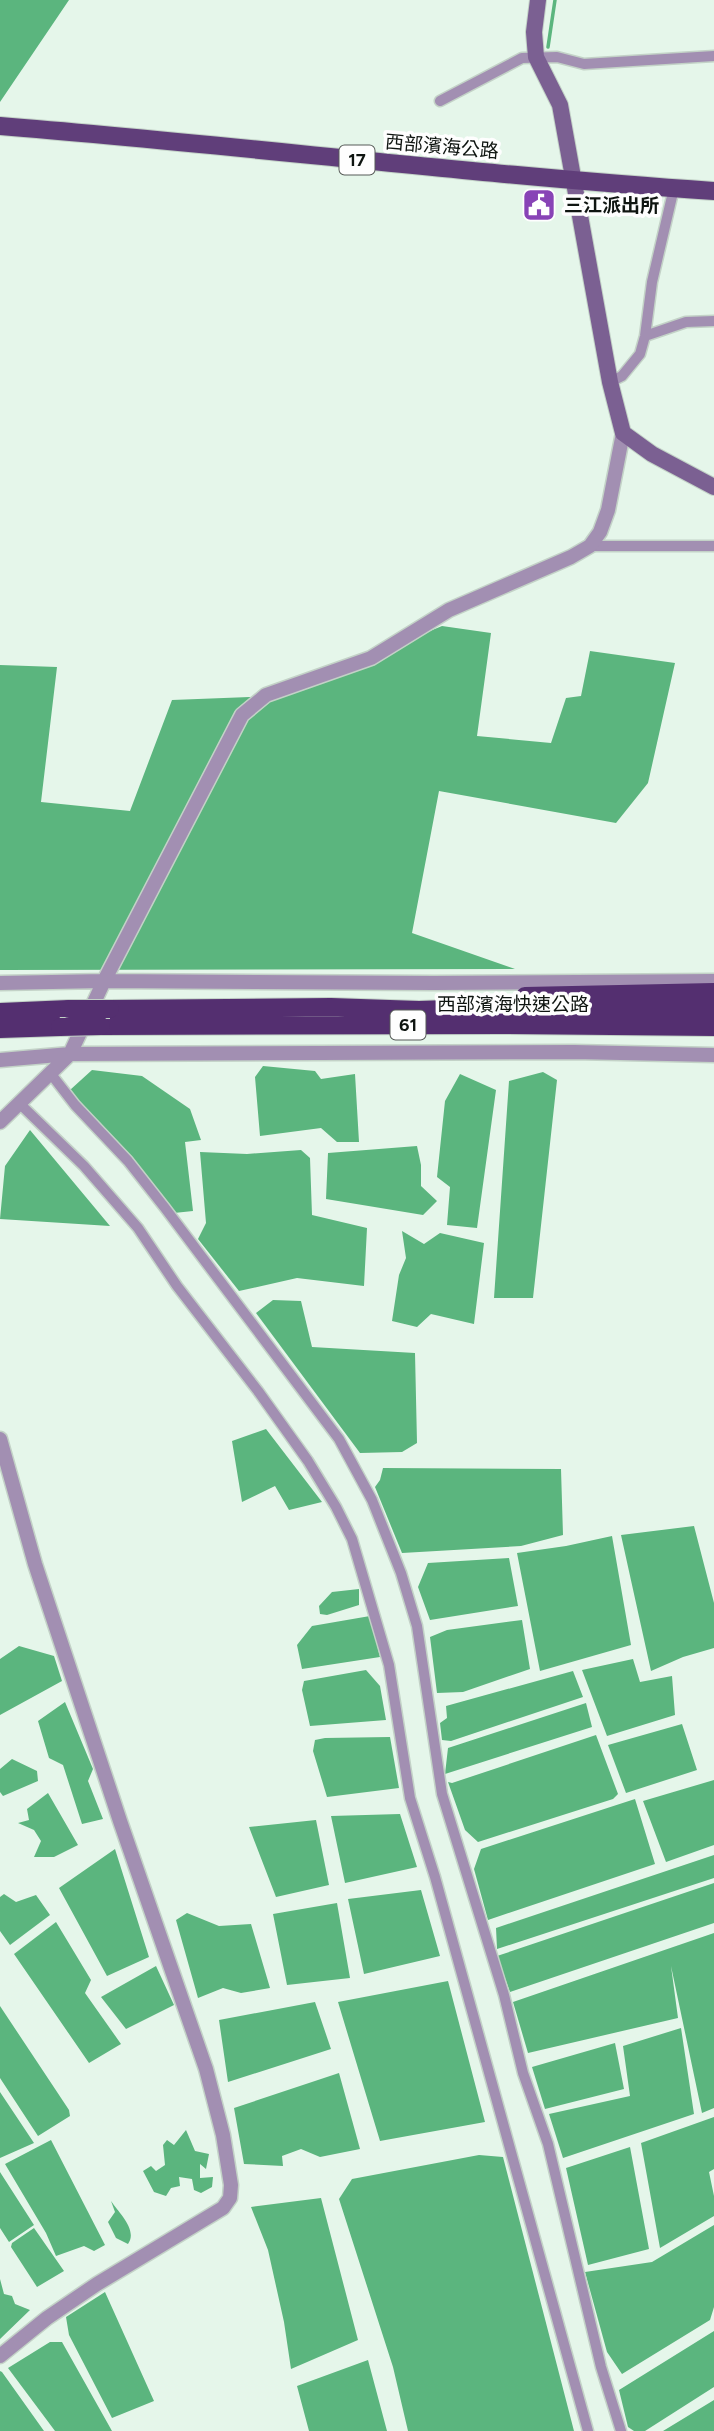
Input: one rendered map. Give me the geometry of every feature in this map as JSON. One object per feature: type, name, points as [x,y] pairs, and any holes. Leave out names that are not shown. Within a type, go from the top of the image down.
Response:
[{"type":"highway","points":[[331,1016],[409,1001],[714,992]]},
{"type":"highway","name":"西部濱海快速公路","points":[[2,1023],[60,1027],[101,1026],[504,1007],[714,1010]]},
{"type":"highway","name":"西部濱海快速公路","points":[[2,1023],[69,1009],[110,1009],[714,1027]]},
{"type":"highway","points":[[331,1016],[513,1036],[714,1038]]},
{"type":"main road","points":[[538,0],[534,32],[536,57],[560,105],[610,382],[623,433],[652,454],[714,488]]},
{"type":"main road","name":"西部濱海公路","points":[[0,126],[714,191]]},
{"type":"street","points":[[440,101],[522,58],[557,57],[584,64],[714,56]]},
{"type":"street","points":[[610,382],[622,376],[640,354],[652,282],[674,188]]},
{"type":"street","points":[[645,336],[686,321],[714,321]]},
{"type":"street","points":[[0,1122],[70,1054],[104,981],[242,715],[266,695],[370,658],[449,610],[571,557],[590,546],[600,532],[608,510],[623,433]]},
{"type":"street","points":[[590,546],[714,545]]},
{"type":"street","points":[[0,983],[714,981]]},
{"type":"street","points":[[0,1060],[70,1054],[574,1052],[714,1055]]},
{"type":"street","points":[[49,1076],[128,1161],[232,1297],[339,1438],[372,1500],[401,1573],[418,1626],[442,1794],[504,1995],[523,2073],[548,2144],[601,2367],[621,2431]]},
{"type":"street","points":[[23,1099],[138,1228],[177,1286],[308,1461],[352,1539],[389,1665],[410,1798],[457,1956],[587,2431]]},
{"type":"street","points":[[0,1439],[44,1589],[206,2069],[223,2135],[231,2185],[230,2198],[215,2214],[97,2284],[47,2318],[0,2356]]},
{"type":"shaded area","points":[[0,0],[69,0],[0,102]]},
{"type":"shaded area","points":[[442,626],[491,633],[477,736],[551,743],[566,698],[581,696],[590,651],[675,663],[648,783],[616,823],[439,791],[412,933],[515,969],[0,970],[0,665],[57,667],[41,802],[130,811],[172,700],[274,696]]},
{"type":"shaded area","points":[[263,1066],[315,1071],[321,1079],[355,1074],[359,1142],[337,1142],[321,1128],[260,1136],[255,1077]]},
{"type":"shaded area","points":[[92,1070],[142,1076],[190,1109],[201,1140],[185,1142],[193,1211],[174,1213],[70,1090]]},
{"type":"shaded area","points":[[543,1072],[557,1080],[533,1298],[494,1298],[509,1081]]},
{"type":"shaded area","points":[[460,1074],[496,1090],[477,1228],[447,1225],[450,1187],[437,1177],[445,1101]]},
{"type":"shaded area","points":[[30,1130],[110,1226],[0,1219],[5,1166]]},
{"type":"shaded area","points":[[417,1146],[421,1186],[437,1201],[423,1215],[326,1199],[328,1153]]},
{"type":"shaded area","points":[[301,1150],[310,1158],[312,1215],[367,1228],[364,1286],[297,1278],[239,1291],[198,1239],[206,1223],[200,1152],[247,1154]]},
{"type":"shaded area","points":[[402,1231],[424,1244],[440,1233],[484,1243],[474,1324],[431,1314],[417,1327],[392,1321],[399,1275],[406,1258]]},
{"type":"shaded area","points":[[273,1300],[301,1301],[312,1347],[415,1353],[417,1443],[402,1452],[360,1453],[256,1313]]},
{"type":"shaded area","points":[[266,1429],[322,1502],[289,1510],[275,1486],[242,1502],[232,1441]]},
{"type":"shaded area","points":[[383,1468],[561,1469],[563,1535],[521,1546],[402,1553],[375,1487]]},
{"type":"shaded area","points":[[694,1526],[714,1603],[714,1648],[683,1657],[651,1671],[621,1535]]},
{"type":"shaded area","points":[[612,1536],[631,1645],[540,1671],[517,1553]]},
{"type":"shaded area","points":[[509,1558],[518,1606],[430,1620],[418,1587],[428,1563]]},
{"type":"shaded area","points":[[359,1589],[359,1605],[327,1615],[320,1614],[319,1606],[332,1592]]},
{"type":"shaded area","points":[[370,1616],[380,1657],[302,1669],[297,1645],[312,1626]]},
{"type":"shaded area","points":[[522,1620],[530,1669],[463,1692],[437,1693],[430,1637],[447,1630]]},
{"type":"shaded area","points":[[19,1646],[54,1656],[62,1681],[0,1715],[0,1659]]},
{"type":"shaded area","points":[[633,1659],[640,1682],[672,1676],[675,1715],[607,1736],[582,1670]]},
{"type":"shaded area","points":[[366,1670],[380,1686],[386,1720],[310,1726],[302,1690],[304,1681]]},
{"type":"shaded area","points":[[573,1671],[583,1697],[451,1741],[442,1740],[440,1723],[447,1718],[446,1706]]},
{"type":"shaded area","points":[[65,1702],[93,1769],[88,1781],[103,1819],[82,1824],[63,1765],[49,1758],[38,1721]]},
{"type":"shaded area","points":[[586,1703],[592,1727],[445,1774],[448,1748]]},
{"type":"shaded area","points":[[682,1724],[697,1770],[626,1793],[608,1745]]},
{"type":"shaded area","points":[[596,1735],[618,1794],[613,1799],[478,1842],[465,1830],[448,1782],[452,1783]]},
{"type":"shaded area","points":[[390,1737],[399,1788],[327,1797],[313,1751],[315,1740]]},
{"type":"shaded area","points":[[12,1759],[37,1771],[38,1781],[3,1796],[0,1792],[0,1769]]},
{"type":"shaded area","points":[[714,1780],[714,1845],[666,1862],[643,1801]]},
{"type":"shaded area","points":[[48,1793],[78,1845],[54,1857],[34,1857],[41,1841],[34,1830],[18,1823],[29,1820],[27,1809]]},
{"type":"shaded area","points":[[635,1799],[655,1864],[488,1920],[474,1869],[481,1849]]},
{"type":"shaded area","points":[[400,1814],[417,1867],[345,1883],[331,1816]]},
{"type":"shaded area","points":[[316,1820],[329,1885],[276,1897],[249,1827]]},
{"type":"shaded area","points":[[115,1849],[149,1957],[107,1976],[59,1888]]},
{"type":"shaded area","points":[[714,1855],[714,1878],[497,1949],[496,1928]]},
{"type":"shaded area","points":[[714,1883],[714,1923],[510,1992],[497,1956]]},
{"type":"shaded area","points":[[421,1890],[440,1956],[364,1974],[348,1899]]},
{"type":"shaded area","points":[[4,1894],[16,1902],[36,1895],[50,1915],[10,1945],[0,1931],[0,1897]]},
{"type":"shaded area","points":[[337,1903],[350,1978],[287,1985],[273,1914]]},
{"type":"shaded area","points":[[187,1913],[219,1926],[251,1924],[270,1988],[241,1993],[223,1988],[198,1998],[176,1920]]},
{"type":"shaded area","points":[[56,1922],[91,1980],[85,1993],[121,2044],[89,2063],[14,1954]]},
{"type":"shaded area","points":[[714,1933],[714,2108],[702,2113],[671,1966],[678,2018],[528,2053],[513,2002]]},
{"type":"shaded area","points":[[156,1966],[174,2005],[126,2029],[101,1997]]},
{"type":"shaded area","points":[[448,1981],[485,2122],[380,2141],[338,2002]]},
{"type":"shaded area","points":[[315,2002],[331,2049],[228,2082],[219,2020]]},
{"type":"shaded area","points":[[0,2006],[69,2110],[70,2116],[38,2136],[0,2078]]},
{"type":"shaded area","points":[[681,2028],[694,2114],[563,2158],[549,2114],[630,2096],[623,2046]]},
{"type":"shaded area","points":[[615,2043],[624,2089],[545,2109],[532,2067]]},
{"type":"shaded area","points":[[339,2073],[360,2149],[320,2157],[301,2149],[282,2156],[283,2166],[244,2164],[234,2108]]},
{"type":"shaded area","points":[[0,2092],[34,2143],[0,2158]]},
{"type":"shaded area","points":[[714,2117],[714,2169],[709,2172],[714,2196],[714,2216],[660,2248],[641,2143]]},
{"type":"shaded area","points":[[186,2130],[195,2151],[209,2154],[206,2169],[200,2164],[200,2178],[213,2177],[212,2187],[201,2193],[194,2190],[192,2179],[179,2177],[180,2186],[171,2188],[166,2196],[154,2192],[143,2171],[151,2166],[156,2171],[165,2165],[163,2145],[167,2140],[174,2145]]},
{"type":"shaded area","points":[[51,2140],[105,2245],[94,2251],[84,2246],[56,2256],[46,2233],[5,2164]]},
{"type":"shaded area","points":[[630,2147],[649,2249],[588,2265],[566,2168]]},
{"type":"shaded area","points":[[479,2155],[503,2157],[574,2431],[408,2431],[393,2367],[339,2199],[352,2179]]},
{"type":"shaded area","points":[[0,2172],[34,2225],[9,2242],[0,2228]]},
{"type":"shaded area","points":[[321,2198],[358,2340],[291,2369],[268,2250],[251,2207]]},
{"type":"shaded area","points":[[111,2201],[129,2227],[131,2233],[128,2244],[116,2238],[108,2222],[115,2212]]},
{"type":"shaded area","points":[[714,2225],[714,2307],[710,2320],[622,2374],[607,2352],[585,2272],[652,2262]]},
{"type":"shaded area","points":[[34,2228],[64,2271],[37,2287],[11,2247],[12,2243]]},
{"type":"shaded area","points":[[0,2279],[4,2294],[12,2296],[15,2304],[30,2310],[0,2339]]},
{"type":"shaded area","points":[[105,2292],[154,2401],[112,2418],[69,2335],[66,2317]]},
{"type":"shaded area","points":[[714,2331],[714,2387],[645,2431],[634,2431],[628,2427],[619,2390]]},
{"type":"shaded area","points":[[50,2342],[62,2342],[112,2431],[55,2431],[8,2368]]},
{"type":"shaded area","points":[[368,2360],[387,2431],[309,2431],[297,2386]]},
{"type":"shaded area","points":[[0,2371],[2,2372],[44,2431],[0,2431]]},
{"type":"shaded area","points":[[714,2400],[714,2431],[663,2431]]},
{"type":"waterway","points":[[548,47],[555,0]]},
{"type":"place","name":"三江派出所","points":[[539,205]]}]
